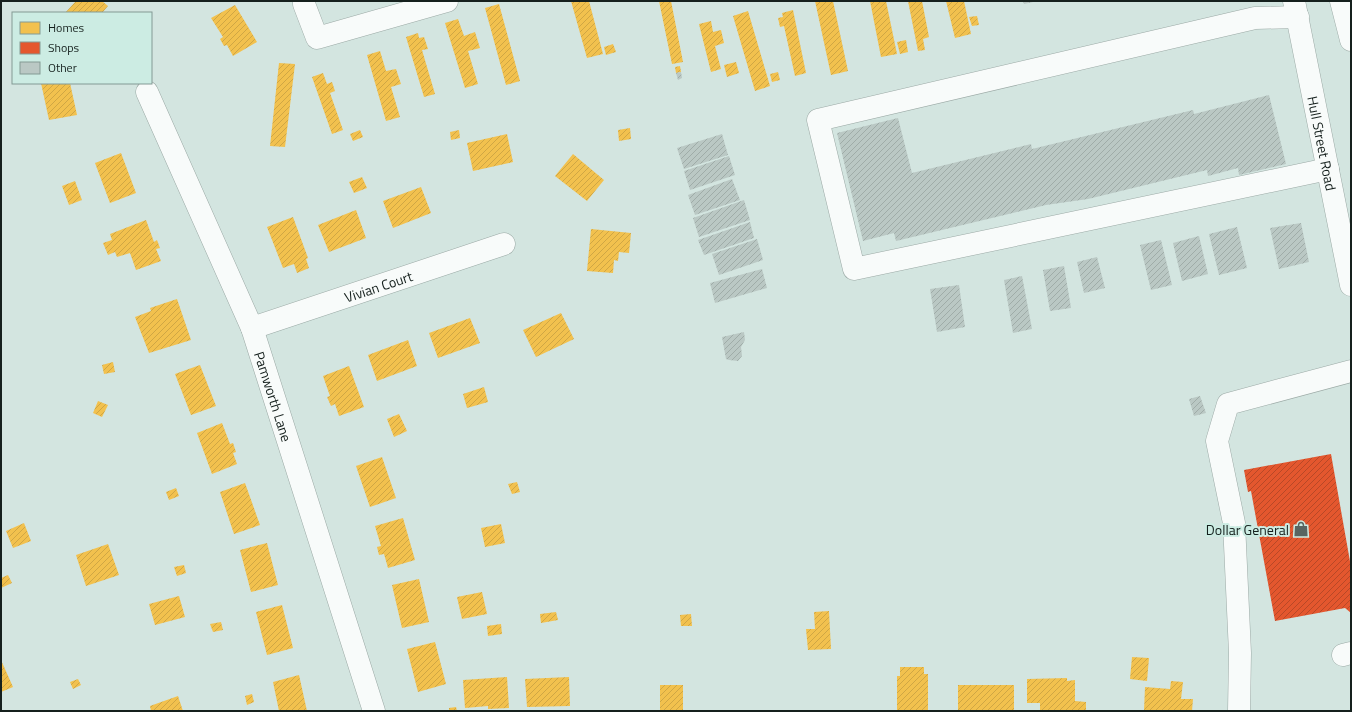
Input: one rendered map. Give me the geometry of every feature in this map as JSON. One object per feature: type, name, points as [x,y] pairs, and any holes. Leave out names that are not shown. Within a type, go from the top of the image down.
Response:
[{"type":"street","points":[[304,1],[317,38],[447,1]]},
{"type":"street","points":[[1341,1],[1351,40]]},
{"type":"street","points":[[1296,9],[818,120],[854,269],[1328,169]]},
{"type":"street","name":"Hull Street Road","points":[[1296,9],[1328,169],[1344,214],[1351,285]]},
{"type":"street","name":"Pamworth Lane","points":[[148,92],[252,328],[374,711]]},
{"type":"street","name":"Vivian Court","points":[[252,328],[504,244]]},
{"type":"street","points":[[1239,711],[1240,653],[1234,523],[1218,441],[1228,404],[1351,371]]},
{"type":"building: Homes","points":[[76,1],[102,1],[108,6],[103,12],[66,12]]},
{"type":"building: Homes","points":[[571,1],[589,1],[603,54],[587,58]]},
{"type":"building: Homes","points":[[659,1],[671,1],[683,62],[672,64]]},
{"type":"building: Homes","points":[[815,1],[833,1],[848,71],[831,75]]},
{"type":"building: Homes","points":[[870,1],[886,1],[897,54],[881,57]]},
{"type":"building: Homes","points":[[908,1],[922,1],[929,37],[923,39],[925,50],[918,51]]},
{"type":"building: Homes","points":[[946,1],[964,1],[971,34],[955,38]]},
{"type":"building: Homes","points":[[499,4],[520,81],[506,85],[485,8]]},
{"type":"building: Homes","points":[[235,5],[257,42],[233,56],[227,45],[224,46],[220,39],[223,37],[211,18]]},
{"type":"building: Homes","points":[[793,10],[806,73],[795,76],[784,26],[780,27],[778,18],[783,17],[782,13]]},
{"type":"building: Homes","points":[[748,11],[770,86],[755,91],[733,16]]},
{"type":"building: Homes","points":[[977,16],[979,25],[972,26],[969,17]]},
{"type":"building: Homes","points":[[458,19],[464,36],[475,32],[480,48],[468,51],[478,84],[465,88],[445,23]]},
{"type":"building: Homes","points":[[711,21],[713,32],[721,30],[724,43],[715,46],[721,69],[711,72],[699,24]]},
{"type":"building: Homes","points":[[418,33],[419,38],[424,37],[428,49],[422,50],[435,94],[424,97],[406,37]]},
{"type":"building: Homes","points":[[906,40],[908,52],[900,54],[897,42]]},
{"type":"building: Homes","points":[[613,44],[616,52],[606,55],[604,47]]},
{"type":"building: Homes","points":[[380,51],[386,71],[396,69],[401,84],[391,87],[400,117],[386,121],[367,55]]},
{"type":"building: Homes","points":[[736,62],[739,73],[727,77],[724,65]]},
{"type":"building: Homes","points":[[279,63],[295,64],[285,147],[270,146]]},
{"type":"building: Homes","points":[[680,66],[681,72],[676,73],[675,67]]},
{"type":"building: Homes","points":[[778,72],[780,80],[772,82],[770,74]]},
{"type":"building: Homes","points":[[323,73],[327,84],[332,82],[335,91],[330,93],[343,130],[332,134],[312,77]]},
{"type":"building: Homes","points":[[41,84],[70,84],[77,115],[49,120]]},
{"type":"building: Homes","points":[[630,128],[631,139],[619,141],[618,130]]},
{"type":"building: Homes","points":[[360,130],[363,137],[353,141],[350,134]]},
{"type":"building: Homes","points":[[459,130],[460,138],[451,140],[450,132]]},
{"type":"building: Homes","points":[[507,134],[513,162],[473,171],[467,143]]},
{"type":"building: Homes","points":[[121,153],[136,193],[110,203],[95,163]]},
{"type":"building: Homes","points":[[573,154],[604,180],[587,201],[555,176]]},
{"type":"building: Homes","points":[[362,177],[367,188],[354,193],[349,182]]},
{"type":"building: Homes","points":[[75,181],[82,200],[69,205],[62,186]]},
{"type":"building: Homes","points":[[421,187],[431,213],[393,228],[383,201]]},
{"type":"building: Homes","points":[[356,210],[366,238],[329,252],[318,225]]},
{"type":"building: Homes","points":[[293,217],[308,258],[306,259],[309,268],[297,273],[294,264],[283,268],[267,227]]},
{"type":"building: Homes","points":[[146,220],[154,242],[157,240],[160,248],[156,249],[161,261],[136,270],[130,253],[117,257],[115,252],[108,255],[103,243],[112,240],[110,234]]},
{"type":"building: Homes","points":[[591,229],[631,233],[629,253],[619,252],[618,261],[614,260],[613,273],[587,271]]},
{"type":"building: Homes","points":[[177,299],[191,340],[149,353],[135,317],[151,311],[150,308]]},
{"type":"building: Homes","points":[[561,313],[574,339],[536,357],[523,330]]},
{"type":"building: Homes","points":[[470,318],[480,343],[438,358],[429,333]]},
{"type":"building: Homes","points":[[408,340],[417,366],[377,381],[368,355]]},
{"type":"building: Homes","points":[[113,362],[115,372],[104,374],[102,365]]},
{"type":"building: Homes","points":[[200,365],[216,406],[191,415],[175,374]]},
{"type":"building: Homes","points":[[349,366],[364,407],[339,416],[335,404],[331,406],[327,397],[330,396],[323,376]]},
{"type":"building: Homes","points":[[484,387],[488,402],[467,408],[463,394]]},
{"type":"building: Homes","points":[[98,401],[108,405],[102,417],[93,413]]},
{"type":"building: Homes","points":[[399,414],[407,431],[394,437],[387,419]]},
{"type":"building: Homes","points":[[222,423],[230,444],[233,443],[236,452],[233,453],[237,464],[212,474],[197,433]]},
{"type":"building: Homes","points":[[382,457],[396,498],[370,507],[356,466]]},
{"type":"building: Homes","points":[[517,482],[520,492],[512,494],[508,484]]},
{"type":"building: Homes","points":[[245,483],[260,525],[234,534],[220,492]]},
{"type":"building: Homes","points":[[176,488],[179,496],[169,500],[166,492]]},
{"type":"building: Homes","points":[[403,518],[415,560],[388,568],[384,554],[379,555],[377,547],[381,546],[375,526]]},
{"type":"building: Homes","points":[[24,523],[31,541],[13,548],[6,531]]},
{"type":"building: Homes","points":[[501,524],[505,543],[485,547],[481,528]]},
{"type":"building: Homes","points":[[267,543],[278,585],[251,592],[240,550]]},
{"type":"building: Homes","points":[[108,544],[119,575],[86,586],[76,555]]},
{"type":"building: Homes","points":[[184,565],[186,573],[177,576],[174,567]]},
{"type":"building: Homes","points":[[8,575],[12,583],[1,588],[1,578]]},
{"type":"building: Homes","points":[[419,579],[429,622],[402,628],[392,585]]},
{"type":"building: Homes","points":[[482,592],[487,614],[462,619],[457,597]]},
{"type":"building: Homes","points":[[179,596],[185,617],[155,625],[149,604]]},
{"type":"building: Homes","points":[[282,605],[293,648],[267,655],[256,612]]},
{"type":"building: Homes","points":[[829,611],[831,649],[808,650],[806,629],[815,629],[814,612]]},
{"type":"building: Homes","points":[[556,612],[558,620],[541,623],[540,614]]},
{"type":"building: Homes","points":[[691,614],[692,626],[681,626],[680,615]]},
{"type":"building: Homes","points":[[221,622],[223,630],[213,632],[210,624]]},
{"type":"building: Homes","points":[[501,624],[502,634],[488,636],[487,626]]},
{"type":"building: Homes","points":[[435,642],[446,684],[418,692],[407,649]]},
{"type":"building: Homes","points":[[1132,657],[1149,658],[1147,681],[1130,679]]},
{"type":"building: Homes","points":[[1,660],[13,687],[1,692]]},
{"type":"building: Homes","points":[[900,667],[924,667],[924,674],[928,674],[928,711],[897,711],[897,676],[900,676]]},
{"type":"building: Homes","points":[[299,675],[307,711],[279,711],[273,682]]},
{"type":"building: Homes","points":[[507,677],[509,708],[488,709],[488,706],[465,708],[463,680]]},
{"type":"building: Homes","points":[[569,677],[570,706],[527,707],[525,679]]},
{"type":"building: Homes","points":[[1067,678],[1067,681],[1075,680],[1075,701],[1086,702],[1086,711],[1040,711],[1040,703],[1027,703],[1027,679]]},
{"type":"building: Homes","points":[[78,679],[81,685],[73,689],[70,682]]},
{"type":"building: Homes","points":[[1171,681],[1183,682],[1181,699],[1193,699],[1192,711],[1144,711],[1145,687],[1170,689]]},
{"type":"building: Homes","points":[[660,685],[683,685],[683,711],[660,711]]},
{"type":"building: Homes","points":[[958,685],[1014,685],[1014,711],[958,711]]},
{"type":"building: Homes","points":[[252,694],[254,702],[247,705],[245,696]]},
{"type":"building: Homes","points":[[178,696],[183,711],[151,711],[150,706]]},
{"type":"building: Homes","points":[[456,707],[457,711],[449,711],[449,708]]},
{"type":"building: Shops","name":"Dollar General","points":[[1331,454],[1351,567],[1351,613],[1345,608],[1275,621],[1251,491],[1248,492],[1244,470]]},
{"type":"building: Other","points":[[1023,1],[1033,1],[1033,2],[1024,4]]},
{"type":"building: Other","points":[[681,72],[682,78],[678,80],[676,73]]},
{"type":"building: Other","points":[[1269,95],[1286,164],[1239,175],[1238,168],[1208,176],[1207,170],[1088,199],[1046,205],[896,241],[894,233],[863,241],[837,133],[898,118],[912,173],[1031,144],[1032,149],[1193,110],[1194,114]]},
{"type":"building: Other","points":[[722,134],[728,155],[684,169],[677,148]]},
{"type":"building: Other","points":[[729,156],[735,175],[690,190],[684,171]]},
{"type":"building: Other","points":[[732,179],[740,200],[695,215],[688,195]]},
{"type":"building: Other","points":[[744,200],[750,220],[699,237],[693,218]]},
{"type":"building: Other","points":[[750,222],[754,238],[704,255],[698,240]]},
{"type":"building: Other","points":[[1301,223],[1309,262],[1279,269],[1270,228]]},
{"type":"building: Other","points":[[1237,227],[1247,268],[1219,275],[1209,234]]},
{"type":"building: Other","points":[[1199,236],[1208,274],[1182,281],[1173,243]]},
{"type":"building: Other","points":[[757,239],[763,260],[719,275],[712,254]]},
{"type":"building: Other","points":[[1161,240],[1172,285],[1151,290],[1140,245]]},
{"type":"building: Other","points":[[1097,257],[1105,288],[1084,293],[1077,262]]},
{"type":"building: Other","points":[[1064,266],[1071,308],[1050,311],[1043,270]]},
{"type":"building: Other","points":[[762,269],[767,288],[715,303],[710,283]]},
{"type":"building: Other","points":[[1022,276],[1032,329],[1013,333],[1004,280]]},
{"type":"building: Other","points":[[959,285],[965,327],[937,332],[930,289]]},
{"type":"building: Other","points":[[744,332],[745,340],[741,347],[742,356],[738,361],[726,359],[722,337]]},
{"type":"building: Other","points":[[1200,396],[1206,413],[1194,416],[1189,399]]},
{"type":"place","name":"Dollar General","points":[[1301,529]]}]
